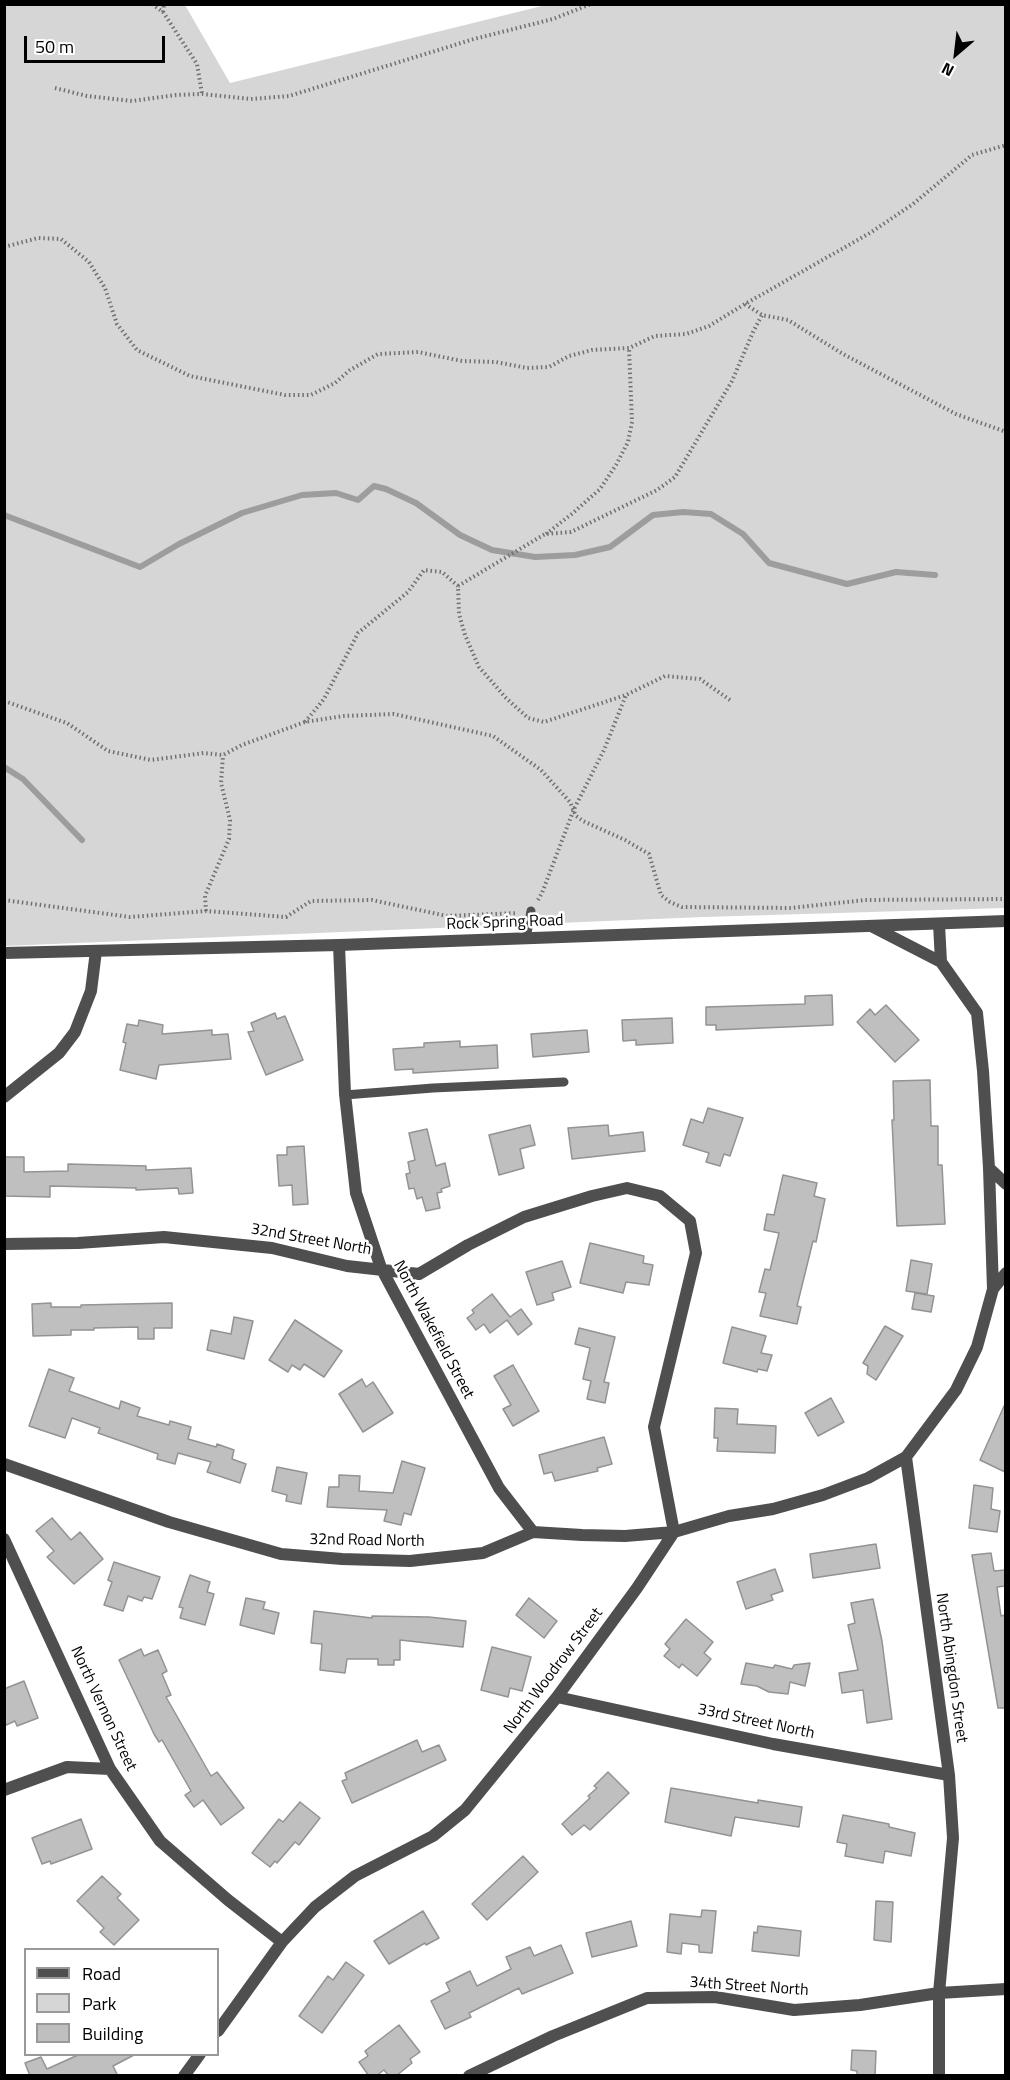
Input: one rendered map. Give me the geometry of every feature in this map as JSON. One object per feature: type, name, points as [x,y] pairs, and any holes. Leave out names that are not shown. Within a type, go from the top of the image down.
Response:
[{"type":"street","name":"Rock Spring Road","points":[[4,953],[339,945],[1005,921]]},
{"type":"street","points":[[939,924],[941,962]]},
{"type":"street","points":[[873,927],[941,962],[976,1013],[983,1071],[993,1289],[977,1347],[956,1390],[906,1457]]},
{"type":"street","name":"North Wakefield Street","points":[[339,945],[345,1095],[356,1193],[381,1268],[499,1488],[533,1532]]},
{"type":"street","points":[[4,1097],[59,1053],[75,1032],[91,991],[96,951]]},
{"type":"street","points":[[989,1168],[1005,1184]]},
{"type":"street","name":"32nd Street North","points":[[5,1245],[164,1237],[272,1248],[347,1266],[419,1274],[468,1245],[524,1217],[627,1188],[660,1196],[690,1221],[696,1253],[654,1427],[674,1532]]},
{"type":"street","points":[[993,1289],[1005,1273]]},
{"type":"street","name":"32nd Road North","points":[[4,1464],[169,1522],[281,1554],[410,1561],[483,1553],[533,1532],[625,1536],[674,1532],[729,1516],[773,1509],[823,1495],[868,1478],[906,1457]]},
{"type":"street","name":"North Abingdon Street","points":[[906,1457],[949,1775],[953,1838],[939,1993],[939,2076]]},
{"type":"street","name":"North Woodrow Street","points":[[219,2030],[282,1942],[315,1907],[355,1876],[433,1836],[465,1810],[557,1697],[637,1588],[674,1532]]},
{"type":"street","name":"North Vernon Street","points":[[4,1539],[110,1769],[160,1841],[228,1900],[282,1942]]},
{"type":"street","name":"33rd Street North","points":[[557,1697],[772,1744],[949,1775]]},
{"type":"street","points":[[4,1790],[67,1767],[110,1769]]},
{"type":"street","name":"34th Street North","points":[[469,2076],[553,2036],[647,1998],[715,1997],[794,2010],[860,2005],[939,1993],[1005,1989]]},
{"type":"street","points":[[184,2076],[199,2056]]},
{"type":"lane","points":[[526,939],[531,911]]},
{"type":"lane","points":[[345,1095],[564,1082]]},
{"type":"path","points":[[152,4],[163,12],[197,64],[202,94]]},
{"type":"path","points":[[163,12],[164,4]]},
{"type":"path","points":[[55,88],[87,96],[132,101],[202,94],[251,99],[290,96],[474,39],[553,19],[591,4]]},
{"type":"path","points":[[4,247],[38,238],[61,239],[89,262],[105,288],[117,324],[137,350],[190,376],[285,395],[311,395],[335,383],[350,370],[378,354],[418,352],[462,361],[496,362],[527,368],[549,367],[569,356],[592,350],[629,348],[655,336],[686,334],[709,326],[870,233],[913,204],[972,156],[1005,144]]},
{"type":"path","points":[[745,304],[762,315],[788,320],[843,354],[956,414],[1005,432]]},
{"type":"path","points":[[545,534],[571,532],[657,490],[675,477],[732,381],[762,315]]},
{"type":"path","points":[[458,586],[545,534],[600,489],[628,442],[632,422],[629,348]]},
{"type":"path","points":[[305,722],[324,699],[358,633],[408,592],[424,570],[442,572],[458,586],[459,614],[465,635],[479,667],[506,698],[528,718],[544,722],[626,695],[665,676],[700,678],[730,700]]},
{"type":"path","points":[[4,900],[130,917],[206,911],[286,917],[311,901],[372,900],[447,916],[498,915],[531,911],[542,893],[574,809],[604,750],[626,695]]},
{"type":"path","points":[[4,701],[68,723],[108,751],[150,760],[204,753],[223,755],[242,745],[305,722],[343,716],[394,714],[493,736],[541,770],[570,802],[576,816],[582,821],[625,840],[649,854],[661,895],[670,903],[682,907],[791,908],[866,900],[1005,898]]},
{"type":"path","points":[[206,911],[205,896],[229,839],[230,820],[221,783],[223,755]]},
{"type":"green space","points":[[4,5],[185,5],[230,83],[546,5],[1005,5],[1005,908],[703,917],[5,946]]},
{"type":"building","points":[[832,995],[833,1025],[716,1030],[716,1025],[706,1025],[706,1007],[805,1004],[805,996]]},
{"type":"building","points":[[886,1005],[919,1040],[895,1062],[857,1022],[870,1009],[875,1015]]},
{"type":"building","points":[[275,1013],[277,1019],[285,1016],[303,1060],[266,1075],[248,1032],[254,1031],[251,1023]]},
{"type":"building","points":[[672,1018],[673,1043],[636,1045],[636,1040],[623,1041],[622,1020]]},
{"type":"building","points":[[139,1020],[163,1025],[162,1034],[212,1030],[212,1035],[228,1034],[231,1059],[159,1065],[156,1079],[120,1070],[126,1043],[123,1042],[127,1024],[138,1026]]},
{"type":"building","points":[[587,1030],[589,1052],[533,1057],[531,1034]]},
{"type":"building","points":[[460,1041],[460,1047],[497,1045],[498,1068],[413,1073],[413,1069],[395,1070],[393,1049],[424,1047],[424,1043]]},
{"type":"building","points":[[930,1080],[931,1126],[938,1126],[938,1165],[942,1165],[945,1224],[897,1226],[892,1120],[894,1120],[893,1081]]},
{"type":"building","points":[[708,1108],[743,1118],[730,1156],[724,1154],[720,1166],[706,1162],[709,1153],[683,1145],[691,1119],[703,1123]]},
{"type":"building","points":[[530,1125],[535,1145],[520,1149],[524,1168],[499,1175],[489,1135]]},
{"type":"building","points":[[608,1125],[609,1136],[643,1132],[645,1151],[572,1159],[568,1128]]},
{"type":"building","points":[[427,1129],[436,1166],[445,1163],[450,1186],[437,1193],[440,1208],[426,1211],[422,1197],[417,1199],[414,1188],[409,1189],[406,1174],[410,1173],[408,1162],[415,1160],[409,1133]]},
{"type":"building","points":[[304,1146],[308,1204],[293,1205],[292,1185],[279,1186],[277,1155],[287,1155],[287,1147]]},
{"type":"building","points":[[4,1157],[24,1157],[24,1172],[68,1171],[68,1164],[146,1166],[146,1170],[191,1168],[193,1193],[179,1194],[178,1188],[136,1190],[136,1188],[50,1186],[50,1197],[4,1196]]},
{"type":"building","points":[[783,1175],[817,1183],[814,1196],[825,1199],[816,1242],[813,1241],[797,1306],[801,1307],[797,1324],[760,1316],[766,1293],[759,1292],[765,1269],[770,1270],[779,1233],[764,1230],[767,1214],[774,1215]]},
{"type":"building","points":[[590,1243],[644,1256],[643,1263],[653,1265],[649,1285],[626,1282],[623,1293],[580,1283]]},
{"type":"building","points":[[911,1260],[932,1264],[927,1294],[906,1291]]},
{"type":"building","points":[[562,1261],[571,1287],[552,1293],[554,1300],[537,1305],[526,1272]]},
{"type":"building","points":[[915,1293],[934,1296],[931,1312],[912,1309]]},
{"type":"building","points":[[492,1294],[510,1317],[521,1309],[532,1324],[518,1335],[507,1320],[490,1333],[484,1324],[476,1330],[467,1318],[474,1313],[472,1310]]},
{"type":"building","points":[[51,1303],[51,1307],[81,1307],[81,1305],[172,1303],[172,1328],[154,1328],[154,1339],[138,1339],[138,1327],[94,1328],[94,1330],[71,1330],[71,1335],[33,1336],[32,1304]]},
{"type":"building","points":[[234,1317],[253,1321],[244,1359],[207,1350],[211,1330],[231,1334]]},
{"type":"building","points":[[295,1320],[342,1351],[324,1377],[304,1364],[300,1370],[292,1365],[288,1372],[269,1360]]},
{"type":"building","points":[[885,1326],[903,1336],[876,1380],[867,1374],[868,1366],[863,1363]]},
{"type":"building","points":[[732,1327],[766,1336],[761,1353],[772,1355],[767,1371],[758,1369],[757,1372],[723,1363]]},
{"type":"building","points":[[579,1328],[615,1337],[604,1382],[609,1383],[605,1403],[587,1399],[591,1381],[583,1379],[590,1348],[575,1344]]},
{"type":"building","points":[[513,1365],[539,1411],[513,1426],[503,1409],[511,1405],[494,1376]]},
{"type":"building","points":[[49,1369],[74,1378],[69,1391],[119,1409],[121,1401],[140,1408],[137,1416],[169,1425],[170,1421],[191,1427],[188,1439],[216,1447],[217,1444],[234,1450],[232,1459],[246,1464],[240,1483],[207,1472],[211,1462],[178,1453],[175,1464],[157,1459],[158,1454],[98,1433],[100,1428],[72,1418],[65,1438],[29,1426]]},
{"type":"building","points":[[362,1379],[366,1387],[373,1382],[393,1413],[363,1432],[339,1394]]},
{"type":"building","points":[[831,1398],[844,1422],[818,1436],[805,1413]]},
{"type":"building","points":[[1005,1404],[1005,1472],[980,1460]]},
{"type":"building","points":[[715,1408],[738,1409],[737,1424],[776,1426],[775,1453],[717,1451],[718,1438],[714,1438]]},
{"type":"building","points":[[604,1437],[612,1464],[597,1468],[598,1471],[555,1481],[552,1472],[544,1474],[539,1455]]},
{"type":"building","points":[[402,1461],[425,1468],[411,1515],[404,1513],[401,1525],[384,1521],[387,1510],[327,1507],[329,1487],[339,1487],[339,1475],[360,1476],[359,1491],[393,1493]]},
{"type":"building","points":[[277,1467],[307,1473],[301,1504],[286,1501],[287,1495],[272,1491]]},
{"type":"building","points":[[974,1485],[993,1488],[991,1509],[1000,1511],[997,1532],[969,1528]]},
{"type":"building","points":[[52,1518],[71,1540],[80,1532],[103,1559],[74,1584],[47,1557],[54,1551],[36,1531]]},
{"type":"building","points":[[876,1544],[880,1568],[813,1578],[810,1554]]},
{"type":"building","points":[[991,1553],[994,1571],[1005,1570],[1005,1586],[997,1587],[1001,1616],[1005,1615],[1005,1708],[998,1708],[972,1555]]},
{"type":"building","points":[[114,1562],[160,1577],[152,1599],[144,1597],[142,1601],[128,1596],[123,1611],[104,1605],[112,1582],[108,1580]]},
{"type":"building","points":[[775,1569],[783,1591],[771,1595],[773,1600],[746,1609],[737,1582]]},
{"type":"building","points":[[190,1575],[210,1582],[207,1592],[214,1594],[205,1625],[180,1618],[183,1608],[179,1607]]},
{"type":"building","points":[[246,1598],[265,1602],[263,1609],[279,1613],[274,1634],[240,1625]]},
{"type":"building","points":[[529,1598],[557,1621],[544,1638],[516,1615]]},
{"type":"building","points":[[873,1599],[882,1641],[892,1719],[867,1723],[863,1690],[842,1693],[839,1673],[858,1670],[848,1625],[855,1623],[851,1603]]},
{"type":"building","points":[[314,1611],[372,1618],[372,1616],[429,1617],[466,1621],[463,1647],[400,1640],[400,1660],[394,1660],[394,1665],[378,1665],[378,1659],[347,1659],[345,1673],[320,1670],[322,1644],[311,1643]]},
{"type":"building","points":[[686,1619],[713,1642],[704,1653],[711,1659],[697,1676],[682,1664],[679,1668],[664,1656],[670,1649],[665,1644]]},
{"type":"building","points":[[492,1647],[531,1657],[522,1691],[510,1688],[508,1697],[481,1690]]},
{"type":"building","points":[[141,1649],[144,1656],[158,1650],[167,1671],[162,1674],[171,1695],[166,1697],[211,1776],[217,1772],[244,1808],[221,1825],[203,1800],[194,1807],[185,1795],[191,1791],[162,1740],[159,1742],[154,1734],[119,1660]]},
{"type":"building","points":[[746,1663],[792,1669],[794,1665],[810,1663],[805,1686],[790,1682],[788,1694],[769,1692],[757,1686],[741,1684]]},
{"type":"building","points":[[24,1681],[38,1718],[17,1726],[15,1721],[4,1726],[4,1689]]},
{"type":"building","points":[[417,1740],[422,1752],[439,1745],[446,1760],[352,1803],[342,1781],[347,1779],[345,1773]]},
{"type":"building","points":[[608,1772],[629,1793],[590,1830],[584,1825],[572,1835],[562,1824],[590,1798],[588,1796],[597,1788],[594,1786]]},
{"type":"building","points":[[671,1788],[758,1803],[758,1800],[802,1807],[799,1827],[735,1817],[731,1836],[665,1822]]},
{"type":"building","points":[[300,1802],[320,1818],[299,1845],[295,1842],[277,1863],[275,1861],[270,1867],[252,1853],[279,1819],[283,1822]]},
{"type":"building","points":[[843,1815],[889,1824],[889,1827],[915,1833],[911,1856],[885,1851],[883,1863],[845,1856],[847,1844],[837,1842]]},
{"type":"building","points":[[81,1819],[92,1849],[51,1864],[50,1861],[42,1864],[32,1838]]},
{"type":"building","points":[[523,1856],[538,1872],[487,1920],[472,1904]]},
{"type":"building","points":[[102,1876],[121,1894],[117,1898],[139,1920],[114,1945],[100,1932],[104,1928],[77,1901]]},
{"type":"building","points":[[876,1901],[893,1902],[891,1942],[874,1940]]},
{"type":"building","points":[[702,1910],[716,1911],[712,1953],[699,1952],[699,1945],[682,1943],[681,1954],[667,1952],[670,1914],[701,1917]]},
{"type":"building","points":[[423,1911],[439,1938],[426,1945],[425,1943],[389,1964],[374,1941]]},
{"type":"building","points":[[631,1921],[637,1946],[592,1957],[586,1933]]},
{"type":"building","points":[[758,1926],[801,1931],[799,1956],[752,1951],[754,1932],[757,1933]]},
{"type":"building","points":[[561,1945],[573,1973],[522,1994],[519,1988],[469,2013],[471,2017],[445,2029],[431,2001],[450,1991],[446,1983],[470,1971],[477,1986],[511,1969],[506,1957],[530,1947],[534,1956]]},
{"type":"building","points":[[346,1962],[364,1975],[322,2033],[299,2016],[328,1976],[333,1980]]},
{"type":"building","points":[[399,2025],[420,2052],[410,2059],[412,2063],[396,2076],[389,2076],[384,2070],[376,2076],[369,2076],[359,2062],[368,2056],[365,2051]]},
{"type":"building","points":[[852,2050],[876,2051],[875,2076],[857,2076],[857,2071],[851,2070]]},
{"type":"building","points":[[76,2056],[132,2056],[113,2066],[118,2076],[30,2076],[25,2063],[41,2057],[47,2069]]},
{"type":"waterway","points":[[4,515],[140,567],[179,544],[242,513],[302,495],[336,493],[358,500],[374,486],[416,503],[460,535],[492,550],[535,557],[575,555],[610,547],[653,515],[683,512],[711,514],[743,534],[769,563],[847,584],[896,572],[935,575]]},
{"type":"waterway","points":[[4,767],[23,779],[82,840]]}]
